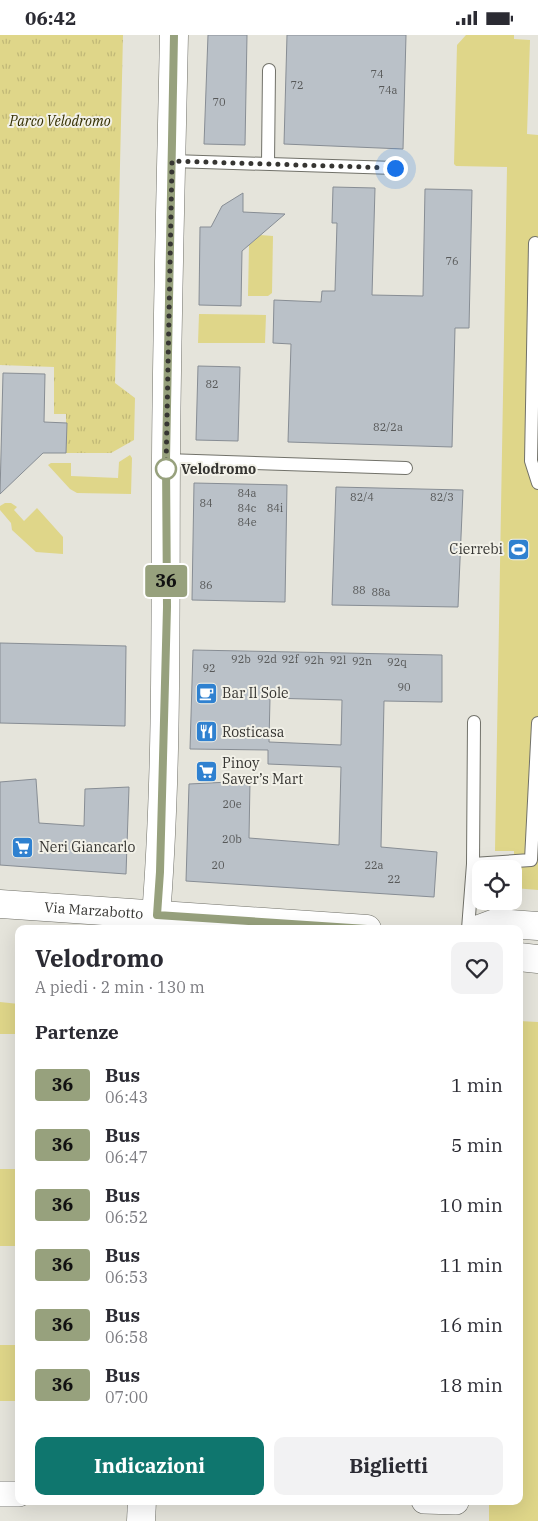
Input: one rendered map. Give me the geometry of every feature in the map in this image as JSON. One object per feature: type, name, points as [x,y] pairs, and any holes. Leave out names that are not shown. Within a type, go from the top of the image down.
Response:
[{"type":"street","points":[[156,922],[160,872],[167,607],[166,460],[174,35]]},
{"type":"street","name":"Via Marzabotto","points":[[0,904],[156,922],[246,925]]},
{"type":"street","points":[[490,925],[495,923],[538,926]]},
{"type":"street","points":[[523,957],[538,959]]},
{"type":"street","points":[[0,1494],[15,1494]]},
{"type":"street","points":[[142,1505],[142,1521]]},
{"type":"street","points":[[457,1505],[459,1521]]},
{"type":"lane","points":[[268,163],[269,71]]},
{"type":"lane","points":[[172,161],[395,168]]},
{"type":"lane","points":[[535,243],[531,461],[538,483]]},
{"type":"lane","points":[[166,460],[406,468]]},
{"type":"lane","points":[[473,860],[474,722]]},
{"type":"lane","points":[[522,861],[531,860],[538,723]]},
{"type":"lane","points":[[468,925],[472,877]]},
{"type":"green space","name":"Parco Velodromo","points":[[0,35],[123,35],[115,383],[135,398],[134,440],[111,453],[66,453],[66,414],[54,414],[54,367],[0,365]]},
{"type":"green space","name":"Cierrebi","points":[[466,35],[514,35],[514,39],[530,40],[527,134],[538,135],[538,890],[522,889],[522,860],[514,860],[514,851],[495,851],[507,167],[456,166],[454,164],[457,45]]},
{"type":"green space","points":[[260,235],[273,236],[272,293],[268,296],[248,296],[249,245]]},
{"type":"green space","points":[[199,314],[266,315],[265,343],[198,343]]},
{"type":"green space","points":[[130,455],[132,458],[131,494],[77,493],[70,489],[48,465],[51,463],[71,463],[71,476],[118,478],[119,462]]},
{"type":"green space","points":[[5,503],[11,503],[17,507],[14,510],[24,521],[37,508],[63,537],[63,554],[36,552],[12,530],[11,523],[0,510],[0,506]]},
{"type":"green space","points":[[0,1002],[15,1004],[15,1034],[0,1034]]},
{"type":"green space","points":[[523,1021],[538,1022],[538,1521],[489,1521],[489,1505],[523,1505]]},
{"type":"green space","points":[[0,1169],[15,1169],[15,1246],[0,1246]]},
{"type":"green space","points":[[0,1345],[15,1345],[15,1401],[0,1401]]},
{"type":"building","points":[[208,35],[247,35],[245,145],[204,144]]},
{"type":"building","points":[[287,35],[406,35],[403,149],[284,144]]},
{"type":"building","points":[[333,187],[375,188],[372,295],[423,296],[425,189],[472,190],[469,328],[455,328],[452,447],[288,442],[291,344],[273,343],[274,300],[321,302],[322,291],[335,291],[337,223],[332,223]]},
{"type":"building","points":[[243,193],[243,212],[285,214],[242,251],[241,306],[199,305],[200,227],[211,227],[222,206]]},
{"type":"building","points":[[198,366],[240,367],[238,441],[196,440]]},
{"type":"building","points":[[3,373],[45,374],[44,422],[67,423],[66,453],[43,453],[0,494]]},
{"type":"building","points":[[194,483],[287,485],[285,602],[192,600]]},
{"type":"building","points":[[336,487],[463,490],[458,607],[332,605]]},
{"type":"building","points":[[0,643],[126,646],[125,726],[0,723]]},
{"type":"building","points":[[193,650],[442,655],[442,702],[384,701],[381,847],[437,852],[434,897],[186,881],[189,784],[250,781],[249,838],[339,845],[341,767],[268,764],[268,750],[190,749]],"holes":[[[270,698],[342,700],[341,745],[269,742]]]},
{"type":"building","points":[[36,779],[39,823],[84,826],[85,789],[129,787],[126,874],[0,865],[0,782]]},
{"type":"bus line","name":"36","points":[[174,35],[166,460],[167,607],[160,872],[157,915],[221,917],[318,925]]},
{"type":"place","name":"Velodromo","points":[[166,469]]},
{"type":"place","name":"Cierrebi","points":[[519,549]]},
{"type":"place","name":"Bar Il Sole","points":[[206,693]]},
{"type":"place","name":"Rosticasa","points":[[206,732]]},
{"type":"place","name":"Pinoy Saver’s Mart","points":[[206,771]]},
{"type":"place","name":"Neri Giancarlo","points":[[23,847]]},
{"type":"route","points":[[166,469],[172,161],[395,168]]}]
